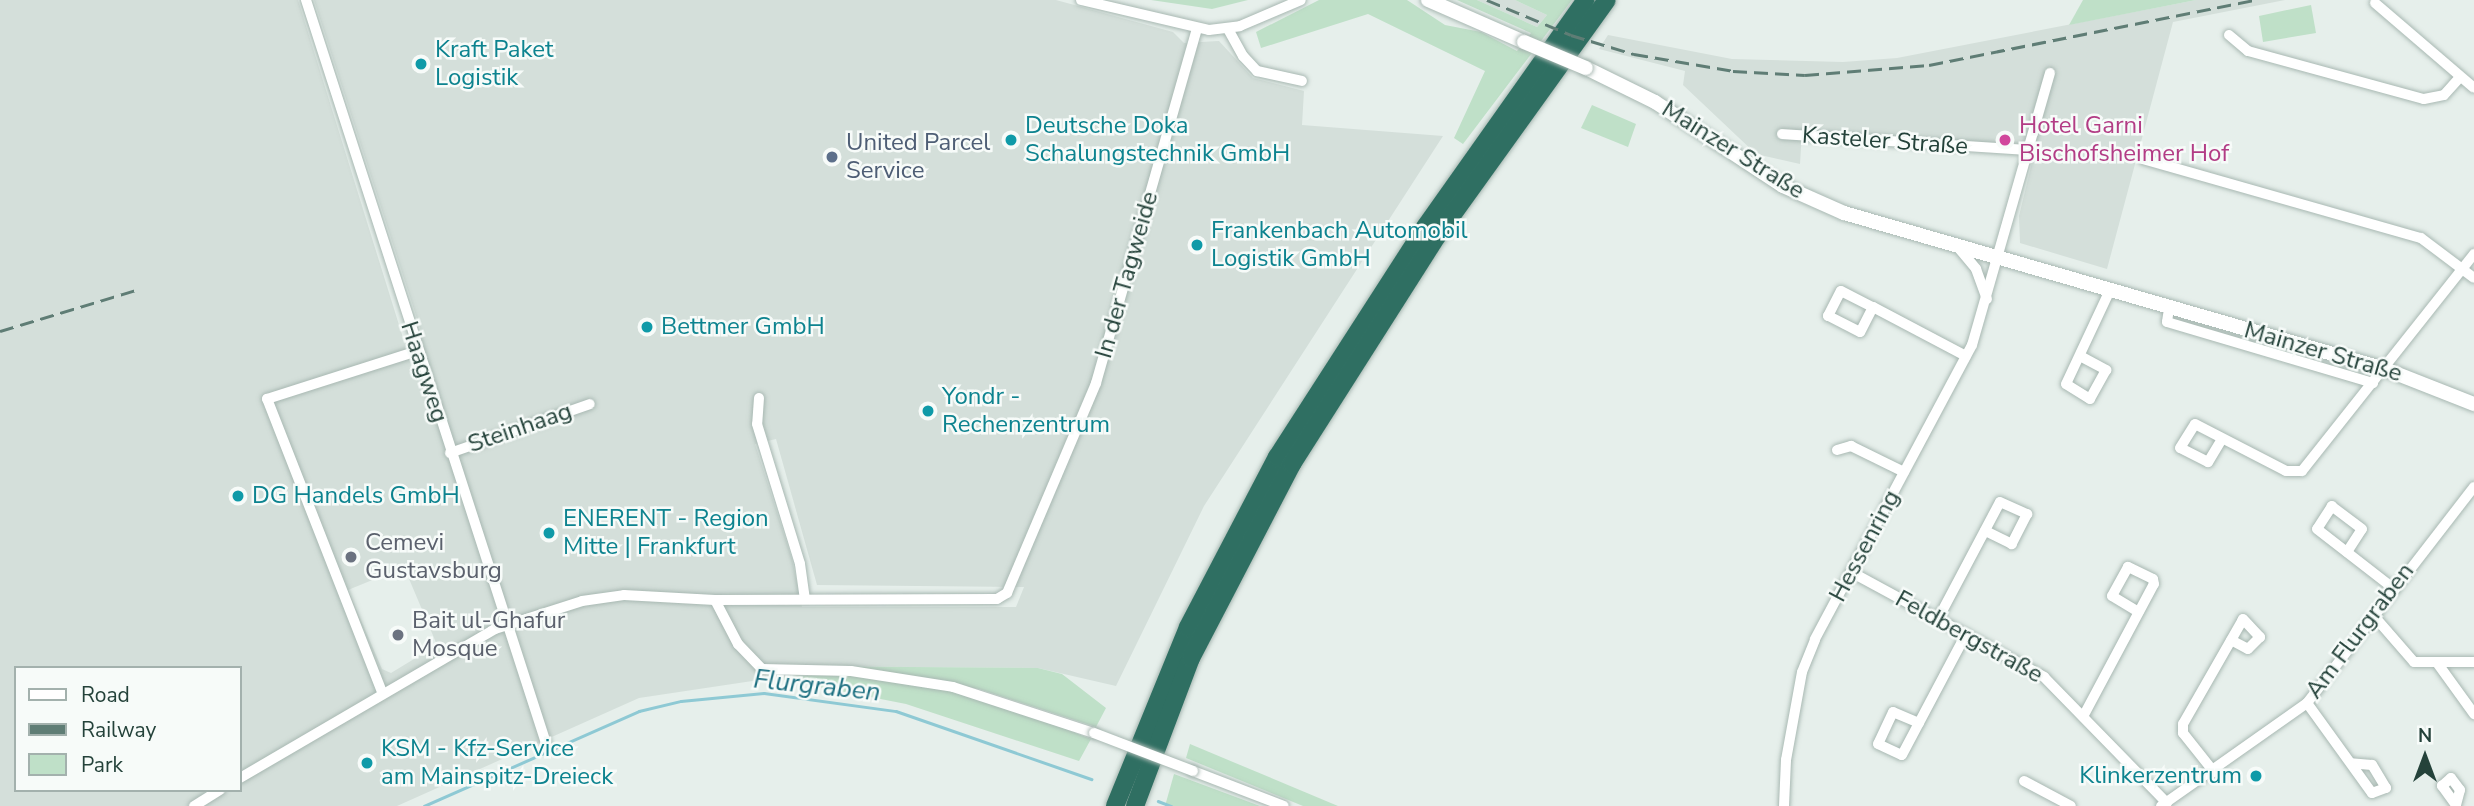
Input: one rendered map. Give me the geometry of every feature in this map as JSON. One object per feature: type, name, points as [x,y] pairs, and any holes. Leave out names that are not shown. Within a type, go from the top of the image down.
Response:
[{"type":"highway","points":[[1115,806],[1183,638],[1277,457],[1424,227],[1586,0]]},
{"type":"highway","points":[[1136,806],[1144,780],[1216,606],[1310,434],[1438,235],[1607,0]]},
{"type":"main road","name":"Mainzer Straße","points":[[1428,0],[1586,68],[1656,102],[1798,194],[1844,213],[2109,292],[2385,369],[2474,404]]},
{"type":"street","name":"Haagweg","points":[[306,0],[417,351],[546,743]]},
{"type":"street","points":[[1081,0],[1197,29],[1228,29],[1301,0]]},
{"type":"street","points":[[2375,4],[2474,88]]},
{"type":"street","name":"In der Tagweide","points":[[715,600],[997,599],[1015,583],[1097,383],[1197,29]]},
{"type":"street","points":[[1228,29],[1243,56],[1257,71],[1302,81]]},
{"type":"street","points":[[2230,35],[2248,51],[2424,99],[2444,95],[2460,77]]},
{"type":"street","points":[[1999,258],[2050,73]]},
{"type":"street","name":"Kasteler Straße","points":[[1782,134],[2030,150]]},
{"type":"street","points":[[2143,159],[2421,238],[2474,278]]},
{"type":"street","points":[[1957,246],[1976,269],[1988,300]]},
{"type":"street","points":[[2222,439],[2286,471],[2302,471],[2474,254]]},
{"type":"street","name":"Hessenring","points":[[1784,806],[1786,760],[1802,672],[1851,572],[1966,356],[1988,300],[1999,258]]},
{"type":"street","points":[[1873,307],[1860,332],[1828,316],[1841,291],[1873,307],[1966,356]]},
{"type":"street","points":[[2080,356],[2106,370],[2090,399],[2065,387],[2109,292]]},
{"type":"street","name":"Mainzer Straße","points":[[2169,309],[2167,322],[2373,383]]},
{"type":"street","points":[[382,692],[267,399],[417,351]]},
{"type":"street","points":[[759,398],[757,424],[800,564],[805,599]]},
{"type":"street","name":"Steinhaag","points":[[450,453],[590,404]]},
{"type":"street","points":[[1837,450],[1851,446],[1905,472]]},
{"type":"street","name":"Am Flurgraben","points":[[2171,803],[2307,703],[2474,487]]},
{"type":"street","points":[[1938,619],[1985,531],[2002,501],[2027,514],[2012,544],[1985,531]]},
{"type":"street","points":[[2347,552],[2362,529],[2332,506],[2316,526],[2347,552],[2393,589]]},
{"type":"street","points":[[2085,713],[2139,612],[2154,581],[2128,567],[2112,596],[2139,612]]},
{"type":"street","name":"Feldbergstraße","points":[[1851,572],[2045,677],[2085,713],[2171,803]]},
{"type":"street","points":[[242,777],[382,692],[506,624],[602,597],[715,600],[754,664],[773,671],[850,671],[953,687],[1094,733],[1284,806]]},
{"type":"street","points":[[2374,616],[2407,657],[2421,664],[2474,663]]},
{"type":"street","points":[[1919,723],[1893,712],[1878,744],[1901,755],[1919,723],[1966,634]]},
{"type":"street","points":[[2214,772],[2183,733],[2183,724],[2231,640]]},
{"type":"street","points":[[2438,664],[2474,714]]},
{"type":"street","points":[[773,671],[779,682]]},
{"type":"street","points":[[2307,703],[2351,763]]},
{"type":"street","points":[[2024,781],[2071,806]]},
{"type":"street","points":[[194,806],[216,792]]},
{"type":"shaded area","points":[[0,0],[298,0],[404,341],[423,337],[314,0],[1056,0],[1173,32],[1184,43],[1219,41],[1253,78],[1304,91],[1302,125],[1443,136],[1204,506],[1116,686],[1038,668],[769,666],[765,679],[639,698],[397,806],[0,806]],"holes":[[[776,439],[817,585],[1024,587],[1016,607],[802,607],[792,559],[755,444]],[[404,567],[437,645],[391,673],[382,669],[348,590]]]},
{"type":"shaded area","points":[[1477,0],[1515,0],[1547,15],[1537,27]]},
{"type":"shaded area","points":[[2196,0],[2285,0],[2173,22],[2107,269],[2020,243],[2019,216],[2036,146],[1802,132],[1800,164],[1756,154],[1683,85],[1685,71],[1599,49],[1608,35],[1732,59],[1843,62],[1897,58]]},
{"type":"green space","points":[[1151,0],[1248,0],[1212,9]]},
{"type":"green space","points":[[1319,0],[1407,0],[1445,25],[1481,32],[1517,51],[1531,33],[1457,0],[1477,0],[1537,27],[1547,15],[1515,0],[1572,0],[1463,144],[1454,138],[1485,71],[1368,14],[1261,48],[1256,32]]},
{"type":"green space","points":[[2083,0],[2196,0],[2069,25]]},
{"type":"green space","points":[[2311,5],[2316,33],[2263,42],[2259,16]]},
{"type":"green space","points":[[1592,105],[1636,124],[1628,147],[1581,128]]},
{"type":"green space","points":[[769,666],[1038,668],[1062,674],[1106,708],[1096,727],[979,689],[881,671]]},
{"type":"green space","points":[[849,675],[909,681],[999,703],[1091,739],[1079,761],[906,704],[784,680],[785,676]]},
{"type":"green space","points":[[1190,744],[1338,806],[1303,806],[1186,758]]},
{"type":"green space","points":[[1174,774],[1260,806],[1165,806]]},
{"type":"waterway","name":"Flurgraben","points":[[424,806],[639,711],[681,701],[764,693],[896,711],[1091,779]]},
{"type":"waterway","name":"Flurgraben","points":[[1158,801],[1171,806]]},
{"type":"railway","points":[[1487,0],[1571,35],[1634,54],[1733,71],[1805,75],[1929,65],[2253,0]]},
{"type":"railway","points":[[0,331],[139,289]]},
{"type":"place","name":"Kraft Paket Logistik","points":[[421,64]]},
{"type":"place","name":"Deutsche Doka Schalungstechnik GmbH","points":[[1011,140]]},
{"type":"place","name":"Hotel Garni Bischofsheimer Hof","points":[[2005,140]]},
{"type":"place","name":"United Parcel Service","points":[[832,157]]},
{"type":"place","name":"Frankenbach Automobil Logistik GmbH","points":[[1197,245]]},
{"type":"place","name":"Bettmer GmbH","points":[[647,327]]},
{"type":"place","name":"Yondr - Rechenzentrum","points":[[928,411]]},
{"type":"place","name":"DG Handels GmbH","points":[[238,496]]},
{"type":"place","name":"ENERENT - Region Mitte | Frankfurt","points":[[549,533]]},
{"type":"place","name":"Cemevi Gustavsburg","points":[[351,557]]},
{"type":"place","name":"Bait ul-Ghafur Mosque","points":[[398,635]]},
{"type":"place","name":"KSM - Kfz-Service am Mainspitz-Dreieck","points":[[367,763]]},
{"type":"place","name":"Klinkerzentrum","points":[[2256,776]]}]
